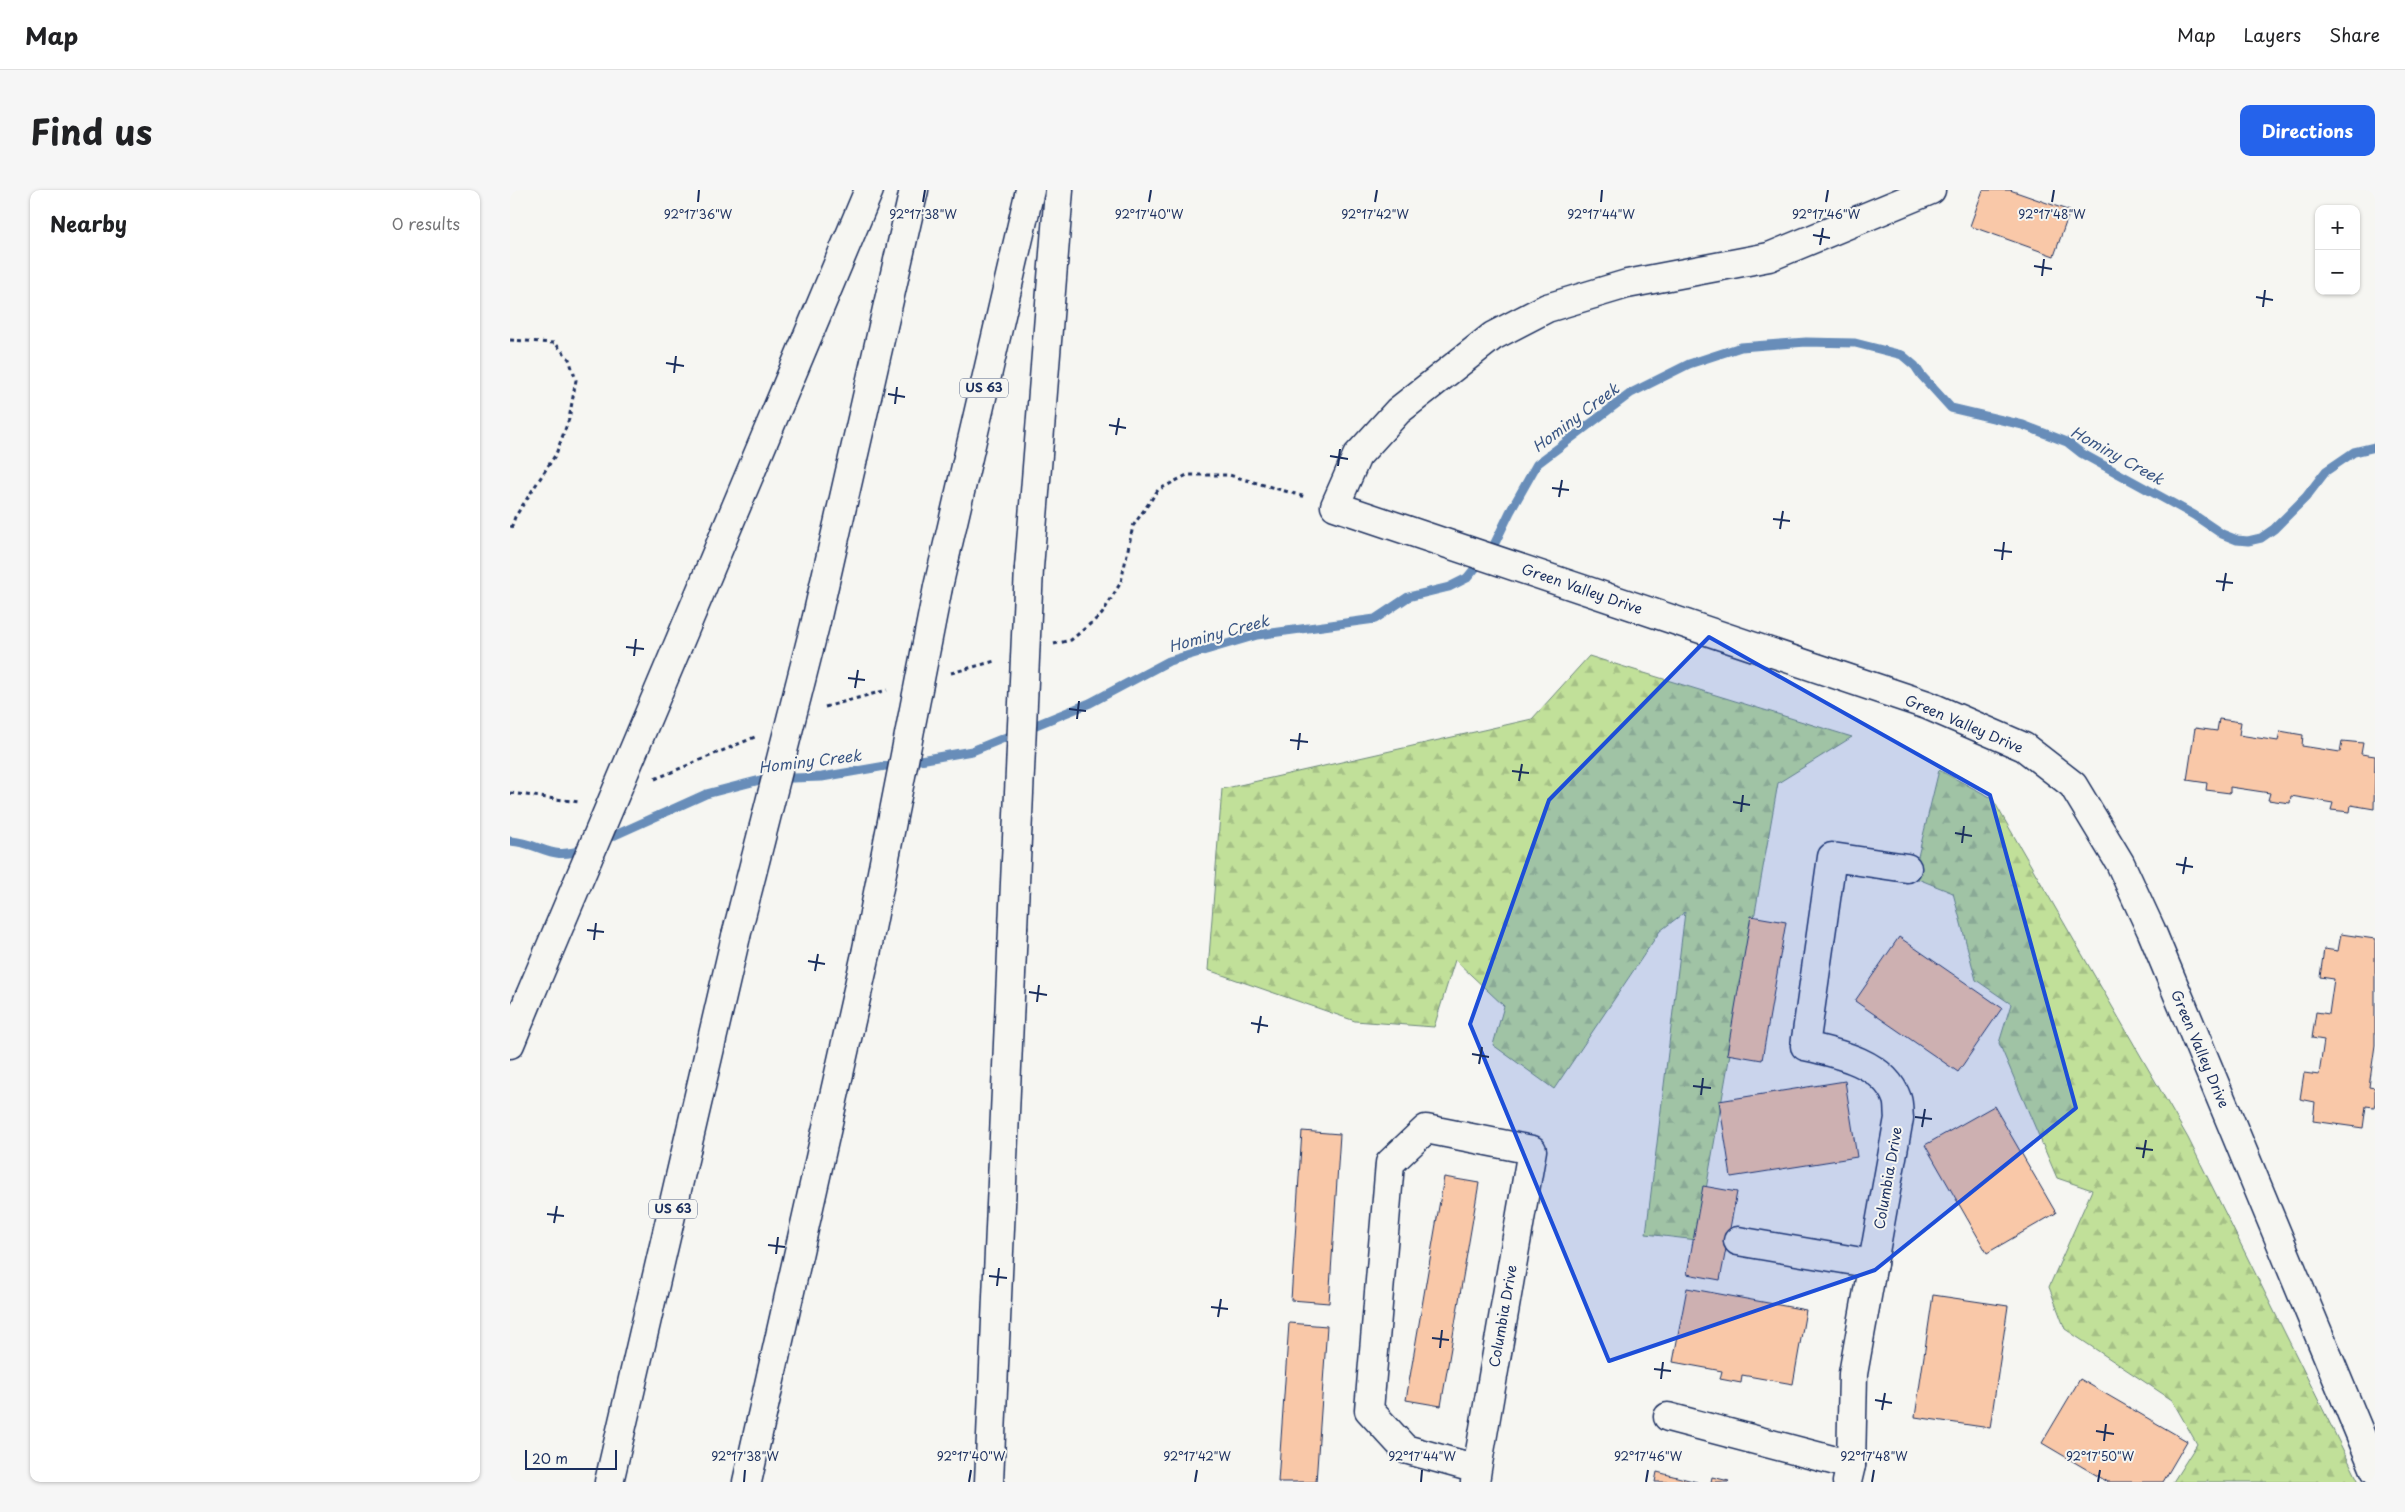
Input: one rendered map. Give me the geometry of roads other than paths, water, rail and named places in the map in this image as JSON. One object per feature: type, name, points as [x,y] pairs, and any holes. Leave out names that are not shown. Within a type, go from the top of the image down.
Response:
[{"type":"main road","points":[[510,1044],[870,190]]},
{"type":"main road","name":"US 63","points":[[609,1482],[736,936],[816,621],[914,190]]},
{"type":"main road","name":"US 63","points":[[747,1482],[866,954],[938,587],[1030,190]]},
{"type":"main road","points":[[989,1482],[1029,568],[1060,190]]},
{"type":"main road","name":"Green Valley Drive","points":[[1930,190],[1769,257],[1627,284],[1547,308],[1493,336],[1398,411],[1357,456],[1336,506],[1927,705],[2024,747],[2073,786],[2120,863],[2151,930],[2375,1470]]},
{"type":"main road","name":"Columbia Drive","points":[[1849,1474],[1853,1374],[1899,1118],[1897,1098],[1883,1077],[1861,1063],[1832,1052],[1805,1046],[1832,857],[1908,868]]},
{"type":"main road","name":"Columbia Drive","points":[[1426,1129],[1532,1150],[1476,1475],[1404,1448],[1369,1410],[1390,1163],[1426,1129]]},
{"type":"main road","points":[[1738,1240],[1873,1264]]},
{"type":"main road","points":[[1668,1417],[1849,1474]]},
{"type":"waterway","name":"Hominy Creek","points":[[602,841],[706,794],[764,779],[822,777],[972,751],[1090,703],[1169,661],[1257,635],[1375,619],[1408,597],[1449,587],[1467,578],[1493,547],[1537,464],[1631,393],[1689,364],[1741,347],[1806,342],[1855,343],[1902,355],[1915,366],[1951,408],[2023,425],[2067,442],[2081,453],[2194,515],[2222,534],[2237,540],[2248,541],[2261,538],[2274,529],[2306,497],[2326,471],[2354,452],[2375,447]]},
{"type":"waterway","name":"Hominy Creek","points":[[510,841],[521,842],[547,851],[564,854],[586,848]]}]
